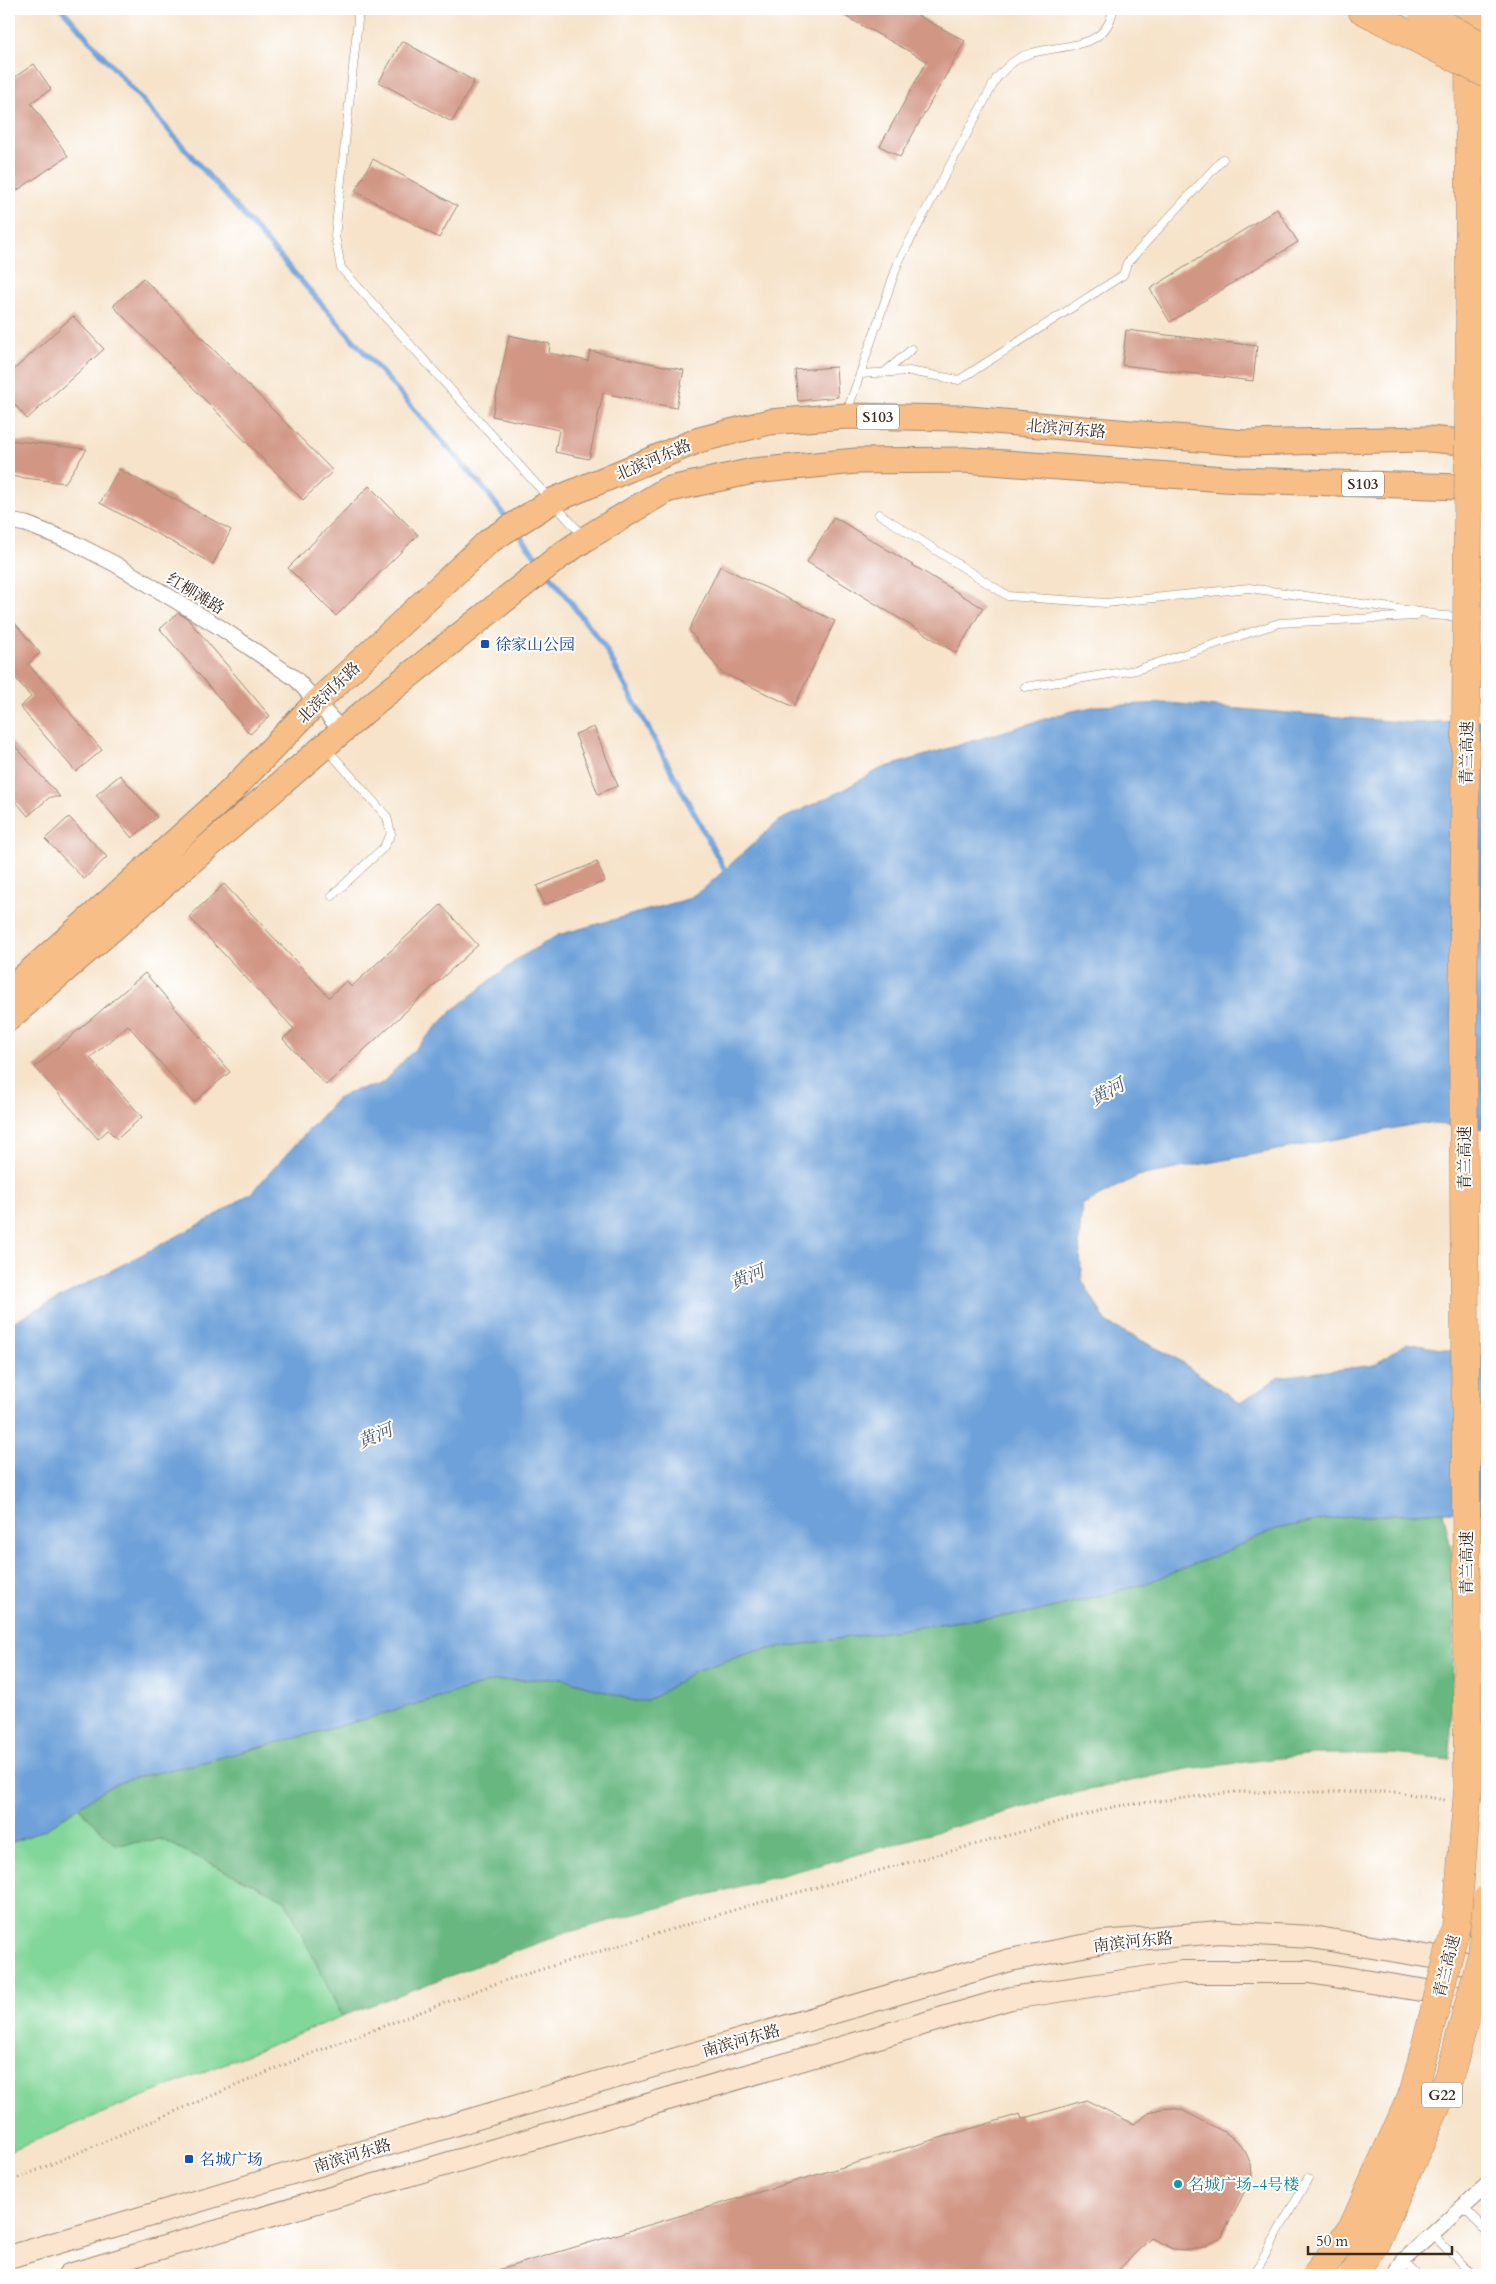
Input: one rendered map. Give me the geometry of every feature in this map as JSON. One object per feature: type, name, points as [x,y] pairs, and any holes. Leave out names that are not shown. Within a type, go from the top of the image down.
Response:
[{"type":"highway","points":[[1361,9],[1416,20],[1487,48]]},
{"type":"highway","name":"青兰高速","points":[[1316,2275],[1352,2228],[1414,2091],[1456,1926],[1468,1789],[1463,1025],[1470,312],[1468,9]]},
{"type":"highway","points":[[1416,20],[1487,74]]},
{"type":"highway","name":"青兰高速","points":[[1353,2275],[1376,2241],[1449,2078],[1482,1955],[1487,1899]]},
{"type":"main road","name":"北滨河东路","points":[[9,990],[114,898],[230,792],[317,702],[489,541],[552,501],[699,440],[769,422],[845,416],[958,418],[1244,443],[1428,440],[1487,444]]},
{"type":"main road","name":"S103","points":[[585,539],[666,490],[753,471],[856,461],[964,460],[1238,480],[1460,487],[1487,491]]},
{"type":"main road","points":[[9,1018],[333,738],[521,586],[585,539]]},
{"type":"main road","name":"南滨河东路","points":[[9,2257],[1010,1960],[1103,1942],[1219,1932],[1312,1937],[1462,1962],[1487,1970]]},
{"type":"main road","points":[[69,2275],[1011,1998],[1183,1972],[1309,1972],[1452,1995],[1487,2006]]},
{"type":"street","name":"红柳滩路","points":[[9,521],[26,524],[72,542],[115,564],[221,628],[288,674],[317,702],[333,738]]},
{"type":"street","points":[[1396,2275],[1403,2261],[1487,2185]]},
{"type":"lane","points":[[358,9],[335,236],[341,268],[585,539]]},
{"type":"lane","points":[[845,416],[898,263],[996,79],[1010,63],[1032,53],[1080,45],[1100,35],[1112,16],[1113,9]]},
{"type":"lane","points":[[860,374],[909,370],[959,380],[1122,275],[1127,263],[1223,159]]},
{"type":"lane","points":[[885,372],[912,349]]},
{"type":"lane","points":[[879,514],[1008,596],[1106,603],[1249,588],[1434,614],[1487,619]]},
{"type":"lane","points":[[1025,688],[1136,670],[1279,623],[1434,614]]},
{"type":"lane","points":[[332,896],[383,848],[391,834],[387,817],[333,738]]},
{"type":"lane","points":[[1254,2275],[1308,2178]]},
{"type":"lane","points":[[1462,2207],[1487,2232]]},
{"type":"lane","points":[[1432,2234],[1473,2275]]},
{"type":"lane","points":[[1403,2261],[1417,2275]]},
{"type":"path","points":[[9,2182],[315,2052],[497,1982],[762,1902],[1108,1809],[1234,1792],[1397,1792],[1451,1801]]},
{"type":"green space","points":[[1443,1511],[1456,1572],[1450,1760],[1393,1754],[1314,1754],[1187,1769],[1066,1795],[834,1861],[565,1933],[342,2016],[285,1900],[161,1839],[115,1845],[79,1807],[105,1789],[129,1779],[200,1763],[337,1727],[495,1681],[562,1678],[634,1701],[660,1694],[694,1671],[756,1651],[959,1621],[1032,1613],[1144,1584],[1276,1529],[1323,1519]]},
{"type":"green space","points":[[79,1807],[115,1845],[161,1839],[285,1900],[342,2016],[9,2151],[9,1843],[45,1830]]},
{"type":"water","name":"黄河","points":[[1167,703],[1412,723],[1487,720],[1487,1129],[1422,1123],[1138,1176],[1082,1205],[1079,1242],[1082,1280],[1107,1323],[1174,1357],[1240,1403],[1279,1377],[1375,1365],[1406,1343],[1487,1357],[1487,1513],[1443,1511],[1324,1519],[1276,1529],[1144,1584],[1032,1613],[959,1621],[756,1651],[694,1671],[660,1694],[645,1701],[634,1701],[562,1678],[495,1681],[337,1727],[200,1763],[129,1779],[105,1789],[45,1830],[9,1843],[9,1324],[208,1220],[251,1193],[337,1099],[355,1090],[382,1083],[454,1009],[519,958],[558,935],[688,899],[707,886],[778,821],[841,791],[880,769],[1068,712],[1097,706]]},
{"type":"building","points":[[832,9],[906,9],[965,41],[900,157],[880,146],[927,61]]},
{"type":"building","points":[[402,41],[474,81],[452,122],[379,82]]},
{"type":"building","points":[[34,64],[51,89],[31,103],[68,156],[9,196],[9,81]]},
{"type":"building","points":[[373,159],[457,206],[439,238],[355,191]]},
{"type":"building","points":[[1277,209],[1298,242],[1170,322],[1150,289]]},
{"type":"building","points":[[143,278],[333,471],[303,500],[113,306]]},
{"type":"building","points":[[73,316],[104,349],[27,419],[9,398],[9,374]]},
{"type":"building","points":[[1126,330],[1257,346],[1253,381],[1122,365]]},
{"type":"building","points":[[509,335],[550,344],[549,353],[588,361],[590,351],[684,370],[676,408],[603,393],[589,459],[555,452],[559,430],[492,416]]},
{"type":"building","points":[[836,367],[838,397],[798,401],[795,370]]},
{"type":"building","points":[[9,440],[87,449],[65,483],[9,476]]},
{"type":"building","points":[[119,469],[231,530],[213,564],[100,503]]},
{"type":"building","points":[[369,486],[418,535],[336,616],[288,568]]},
{"type":"building","points":[[834,517],[983,608],[956,653],[807,562]]},
{"type":"building","points":[[720,566],[835,621],[794,707],[721,672],[689,630]]},
{"type":"building","points":[[178,613],[187,618],[270,716],[250,734],[160,629]]},
{"type":"building","points":[[9,616],[40,653],[28,664],[102,750],[76,772],[20,707],[31,697],[9,670]]},
{"type":"building","points":[[594,727],[618,786],[598,794],[575,734]]},
{"type":"building","points":[[9,739],[60,797],[50,797],[28,816],[9,794]]},
{"type":"building","points":[[120,775],[157,817],[132,838],[96,795]]},
{"type":"building","points":[[69,817],[107,857],[84,879],[45,839]]},
{"type":"building","points":[[597,862],[605,881],[544,905],[537,886]]},
{"type":"building","points":[[224,884],[329,997],[346,981],[351,987],[441,905],[478,945],[326,1085],[283,1039],[294,1029],[189,917]]},
{"type":"building","points":[[145,973],[230,1072],[194,1102],[128,1025],[90,1058],[142,1117],[117,1139],[108,1130],[98,1139],[35,1067]]},
{"type":"building","points":[[1086,2100],[1134,2124],[1149,2113],[1160,2109],[1182,2110],[1226,2133],[1237,2141],[1245,2151],[1251,2164],[1252,2177],[1221,2238],[1206,2246],[1190,2250],[1173,2249],[1151,2238],[1113,2275],[495,2275],[495,2271],[1020,2114],[1022,2119]]},
{"type":"waterway","points":[[62,9],[487,492],[509,522]]},
{"type":"waterway","points":[[516,531],[541,563]]},
{"type":"waterway","points":[[548,573],[604,646],[728,876]]},
{"type":"place","name":"徐家山公园","points":[[485,644]]},
{"type":"place","name":"名城广场","points":[[189,2159]]},
{"type":"place","name":"名城广场-4号楼","points":[[1178,2184]]}]
